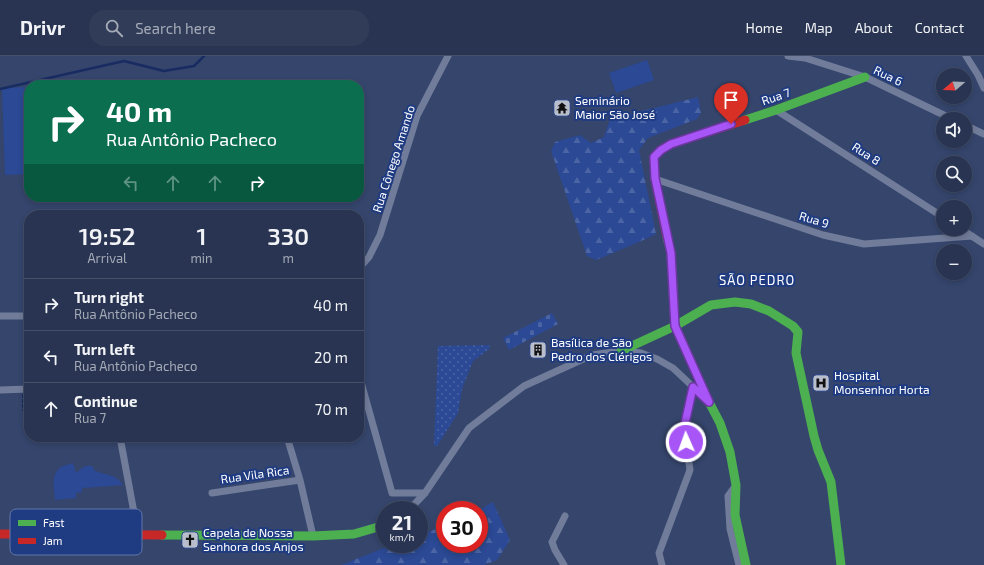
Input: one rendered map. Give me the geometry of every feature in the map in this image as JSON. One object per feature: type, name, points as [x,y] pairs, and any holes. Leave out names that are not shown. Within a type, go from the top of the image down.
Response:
[{"type":"street","name":"Rua Cônego Amando","points":[[364,263],[369,257],[380,235],[417,116],[448,56]]},
{"type":"street","name":"Rua 6","points":[[788,56],[805,58],[865,77],[938,112]]},
{"type":"street","points":[[966,56],[984,88]]},
{"type":"street","name":"Rua 7","points":[[675,326],[671,253],[655,178],[654,157],[661,150],[671,144],[776,110],[865,77]]},
{"type":"street","name":"Rua 8","points":[[776,110],[936,213]]},
{"type":"street","points":[[972,128],[984,134]]},
{"type":"street","name":"Rua 9","points":[[655,178],[823,235],[864,244],[972,236]]},
{"type":"street","points":[[972,236],[984,244]]},
{"type":"street","points":[[621,351],[675,326],[711,305],[735,302],[751,304],[769,311],[793,326],[798,332],[796,353],[816,443],[831,482],[841,565]]},
{"type":"street","points":[[0,316],[24,316]]},
{"type":"street","points":[[675,326],[720,423],[730,452],[736,485],[735,516],[746,565]]},
{"type":"street","points":[[417,501],[425,493],[469,428],[524,386],[592,355],[621,351],[641,353],[657,359],[673,368],[709,402]]},
{"type":"street","points":[[662,565],[659,553],[690,470],[684,428],[693,387]]},
{"type":"street","points":[[0,390],[24,390]]},
{"type":"street","points":[[364,393],[392,493],[425,493]]},
{"type":"street","points":[[121,442],[133,509]]},
{"type":"street","points":[[289,442],[300,480],[313,536]]},
{"type":"street","name":"Rua Vila Rica","points":[[212,493],[300,480]]},
{"type":"street","points":[[736,485],[728,496],[730,529],[739,565]]},
{"type":"street","points":[[564,516],[552,542],[564,565]]},
{"type":"street","points":[[142,534],[313,536],[354,534],[376,528]]},
{"type":"green space","points":[[647,60],[654,80],[616,93],[609,73]]},
{"type":"green space","points":[[24,87],[24,174],[5,175],[2,88]]},
{"type":"green space","points":[[698,97],[701,113],[697,119],[648,138],[639,150],[656,234],[596,260],[587,256],[551,151],[555,142],[580,135],[591,143],[604,137],[610,119]]},
{"type":"green space","points":[[552,313],[558,324],[509,350],[503,338]]},
{"type":"green space","points":[[490,345],[489,349],[473,361],[462,389],[458,413],[437,446],[434,446],[438,346]]},
{"type":"green space","points":[[73,463],[76,473],[84,467],[92,466],[95,471],[115,477],[123,485],[82,488],[82,492],[76,493],[76,498],[55,500],[54,476],[63,466]]},
{"type":"green space","points":[[493,502],[510,540],[497,560],[484,565],[341,565],[376,551],[376,553],[428,553],[428,532],[436,529],[436,553],[488,553],[488,505]]},
{"type":"shaded area","points":[[22,394],[24,394],[24,411],[22,411]]},
{"type":"waterway","points":[[40,80],[124,61],[164,71],[194,66],[204,56]]},
{"type":"waterway","points":[[0,89],[24,84]]},
{"type":"traffic: fast","points":[[745,120],[865,77]]},
{"type":"traffic: fast","points":[[667,237],[671,253],[675,326],[720,423],[730,452],[736,485],[735,515],[746,565]]},
{"type":"traffic: fast","points":[[621,351],[675,326],[711,305],[735,302],[751,304],[769,311],[793,326],[798,332],[796,353],[814,436],[831,482],[841,565]]},
{"type":"traffic: fast","points":[[162,535],[313,536],[354,534],[376,528]]},
{"type":"traffic: jam","points":[[667,237],[655,179],[654,157],[661,150],[671,144],[745,120]]},
{"type":"traffic: jam","points":[[0,534],[10,534]]},
{"type":"traffic: jam","points":[[142,535],[162,535]]},
{"type":"place","name":"Seminário Maior São José","points":[[562,108]]},
{"type":"place","name":"Basílica de São Pedro dos Clérigos","points":[[538,350]]},
{"type":"place","name":"Hospital Monsenhor Horta","points":[[821,383]]},
{"type":"place","name":"Capela de Nossa Senhora dos Anjos","points":[[190,540]]},
{"type":"district","name":"SÃO PEDRO","points":[[757,280]]},
{"type":"route","points":[[686,442],[684,428],[693,387],[709,402],[675,326],[671,253],[655,178],[654,157],[661,150],[671,144],[731,124]]}]
